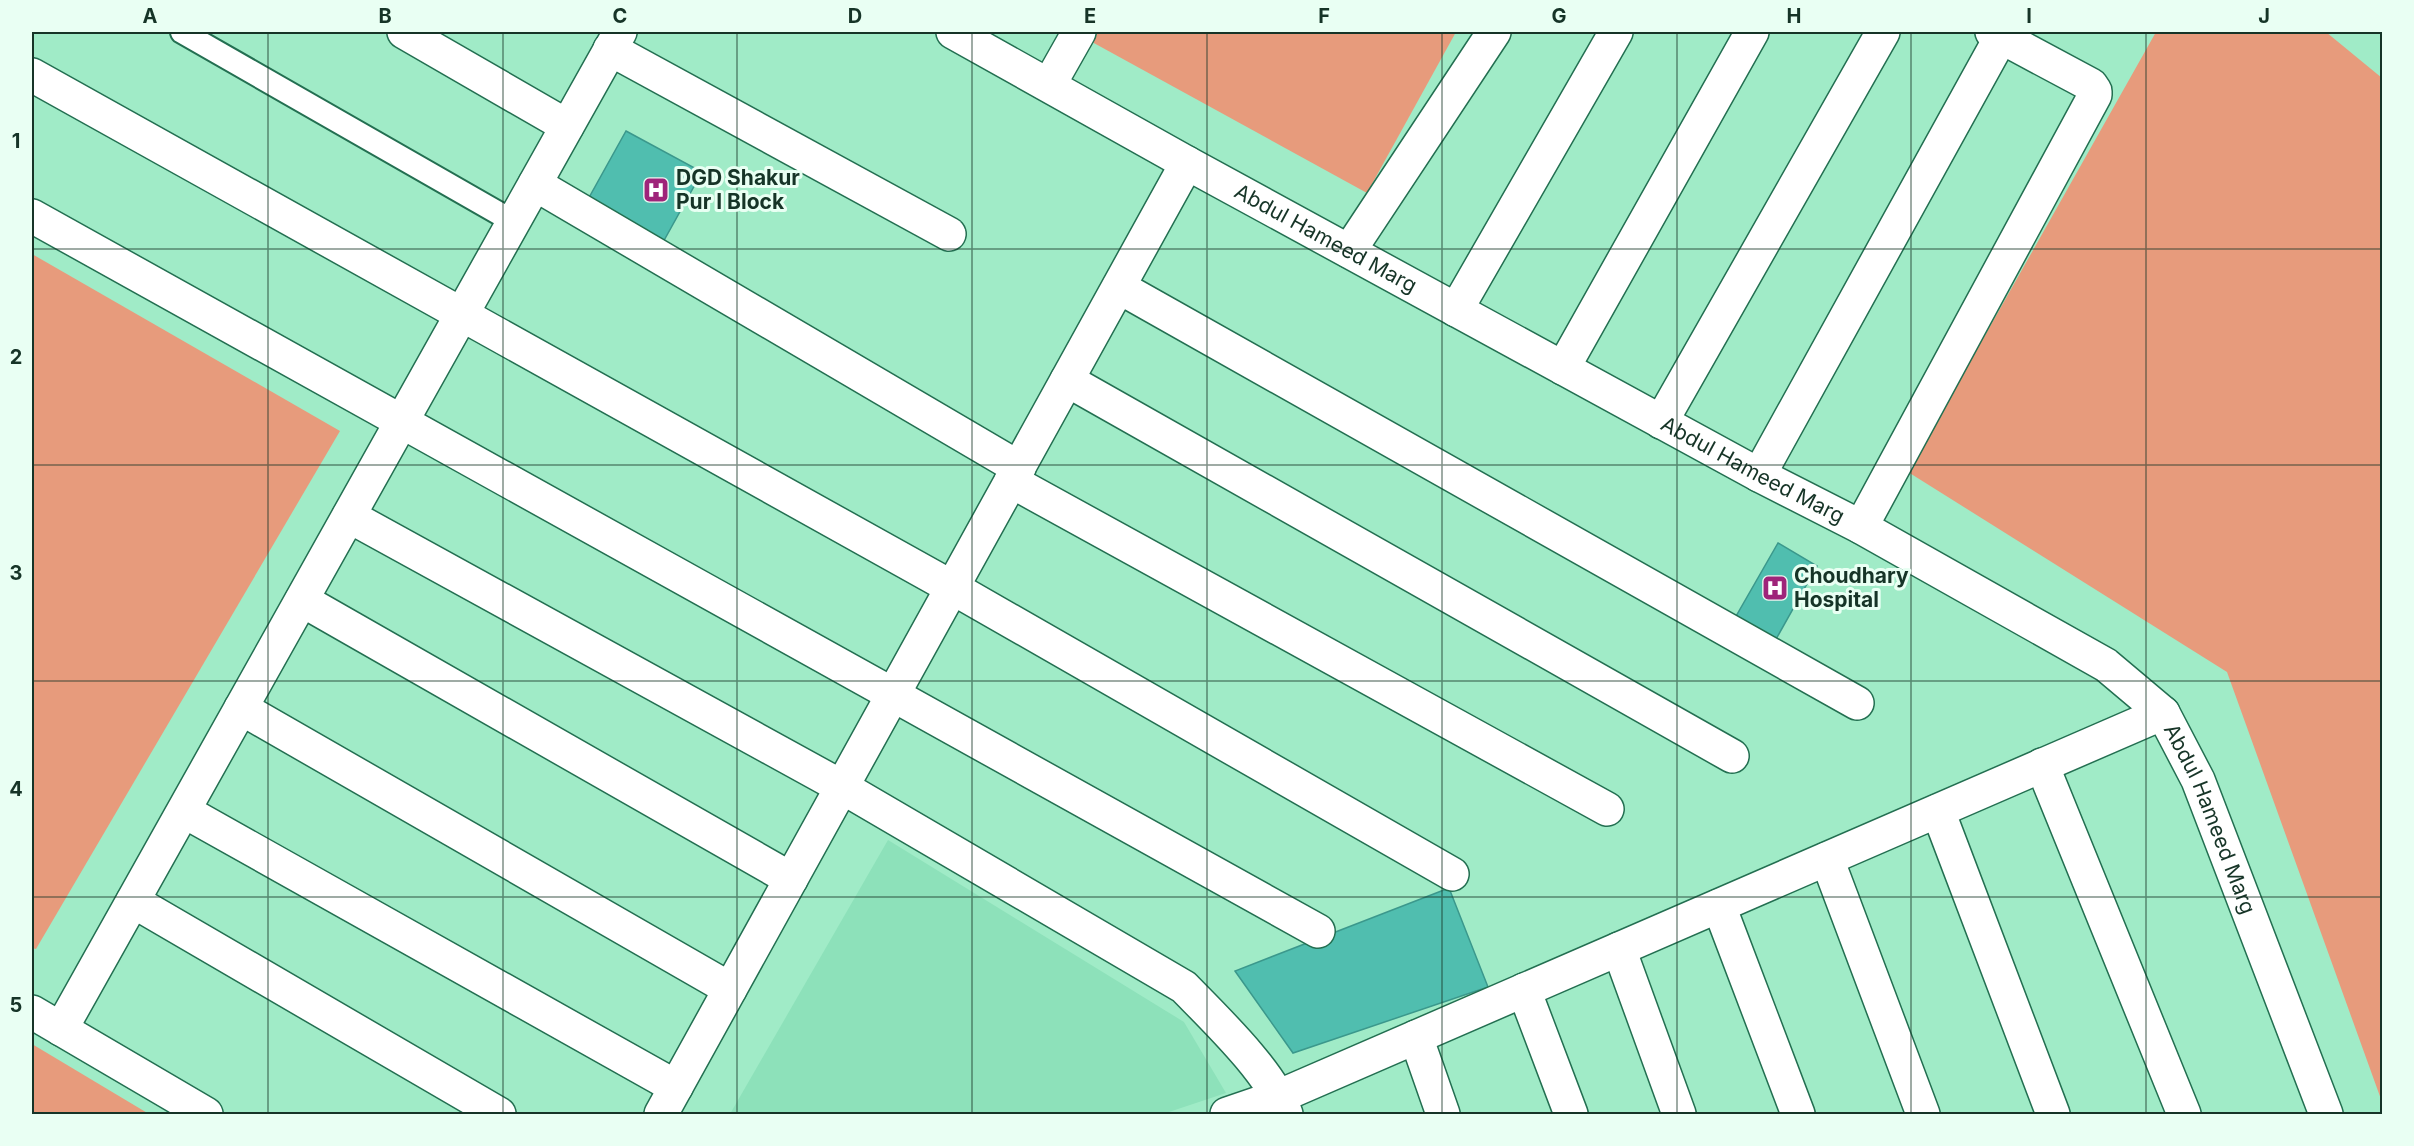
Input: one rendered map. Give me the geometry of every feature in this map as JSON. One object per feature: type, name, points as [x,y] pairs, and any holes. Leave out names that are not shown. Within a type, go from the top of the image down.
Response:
[{"type":"street","points":[[404,32],[567,126]]},
{"type":"street","name":"Abdul Hameed Marg","points":[[953,32],[1187,163],[1661,422],[1861,528],[2106,664],[2163,713],[2198,780],[2326,1114]]},
{"type":"street","points":[[1049,86],[1079,32]]},
{"type":"street","points":[[1349,251],[1494,32]]},
{"type":"street","points":[[1456,310],[1616,32]]},
{"type":"street","points":[[1563,368],[1752,32]]},
{"type":"street","points":[[1661,422],[1883,32]]},
{"type":"street","points":[[1759,475],[1997,34],[2091,85],[2096,91],[2095,95],[1861,528]]},
{"type":"street","points":[[61,1029],[615,40],[949,234]]},
{"type":"street","points":[[32,75],[953,588],[1452,874]]},
{"type":"street","points":[[184,811],[669,1101],[1187,163]]},
{"type":"street","points":[[535,184],[1015,474],[1607,809]]},
{"type":"street","points":[[32,216],[1318,931]]},
{"type":"street","points":[[1119,286],[1857,703]]},
{"type":"street","points":[[1067,380],[1732,756]]},
{"type":"street","points":[[349,516],[842,787],[1184,987],[1225,1029],[1283,1105]]},
{"type":"street","points":[[302,600],[791,879]]},
{"type":"street","points":[[241,708],[730,989]]},
{"type":"street","points":[[1227,1114],[1283,1105],[1416,1037],[2163,713]]},
{"type":"street","points":[[2042,765],[2184,1114]]},
{"type":"street","points":[[1938,811],[2053,1114]]},
{"type":"street","points":[[1827,860],[1923,1114]]},
{"type":"street","points":[[133,901],[499,1114]]},
{"type":"street","points":[[1719,906],[1798,1114]]},
{"type":"street","points":[[1619,949],[1679,1114]]},
{"type":"street","points":[[1524,990],[1571,1114]]},
{"type":"street","points":[[32,1012],[206,1114]]},
{"type":"street","points":[[1416,1037],[1443,1114]]},
{"type":"lane","points":[[182,32],[514,222]]},
{"type":"shaded area","points":[[1098,32],[1456,32],[1367,193],[1092,42]]},
{"type":"shaded area","points":[[2156,32],[2326,32],[2382,78],[2382,1102],[2227,672],[1908,472]]},
{"type":"shaded area","points":[[32,254],[340,431],[36,949],[32,948]]},
{"type":"shaded area","points":[[888,840],[1184,1022],[1226,1093],[1163,1114],[730,1114]]},
{"type":"shaded area","points":[[32,1044],[149,1114],[32,1114]]},
{"type":"building","points":[[626,131],[702,172],[662,244],[586,203]]},
{"type":"building","points":[[1778,543],[1817,566],[1775,641],[1735,618]]},
{"type":"building","points":[[1449,888],[1488,987],[1293,1053],[1235,971]]},
{"type":"place","name":"DGD Shakur Pur I Block","points":[[656,190]]},
{"type":"place","name":"Choudhary Hospital","points":[[1775,588]]}]
